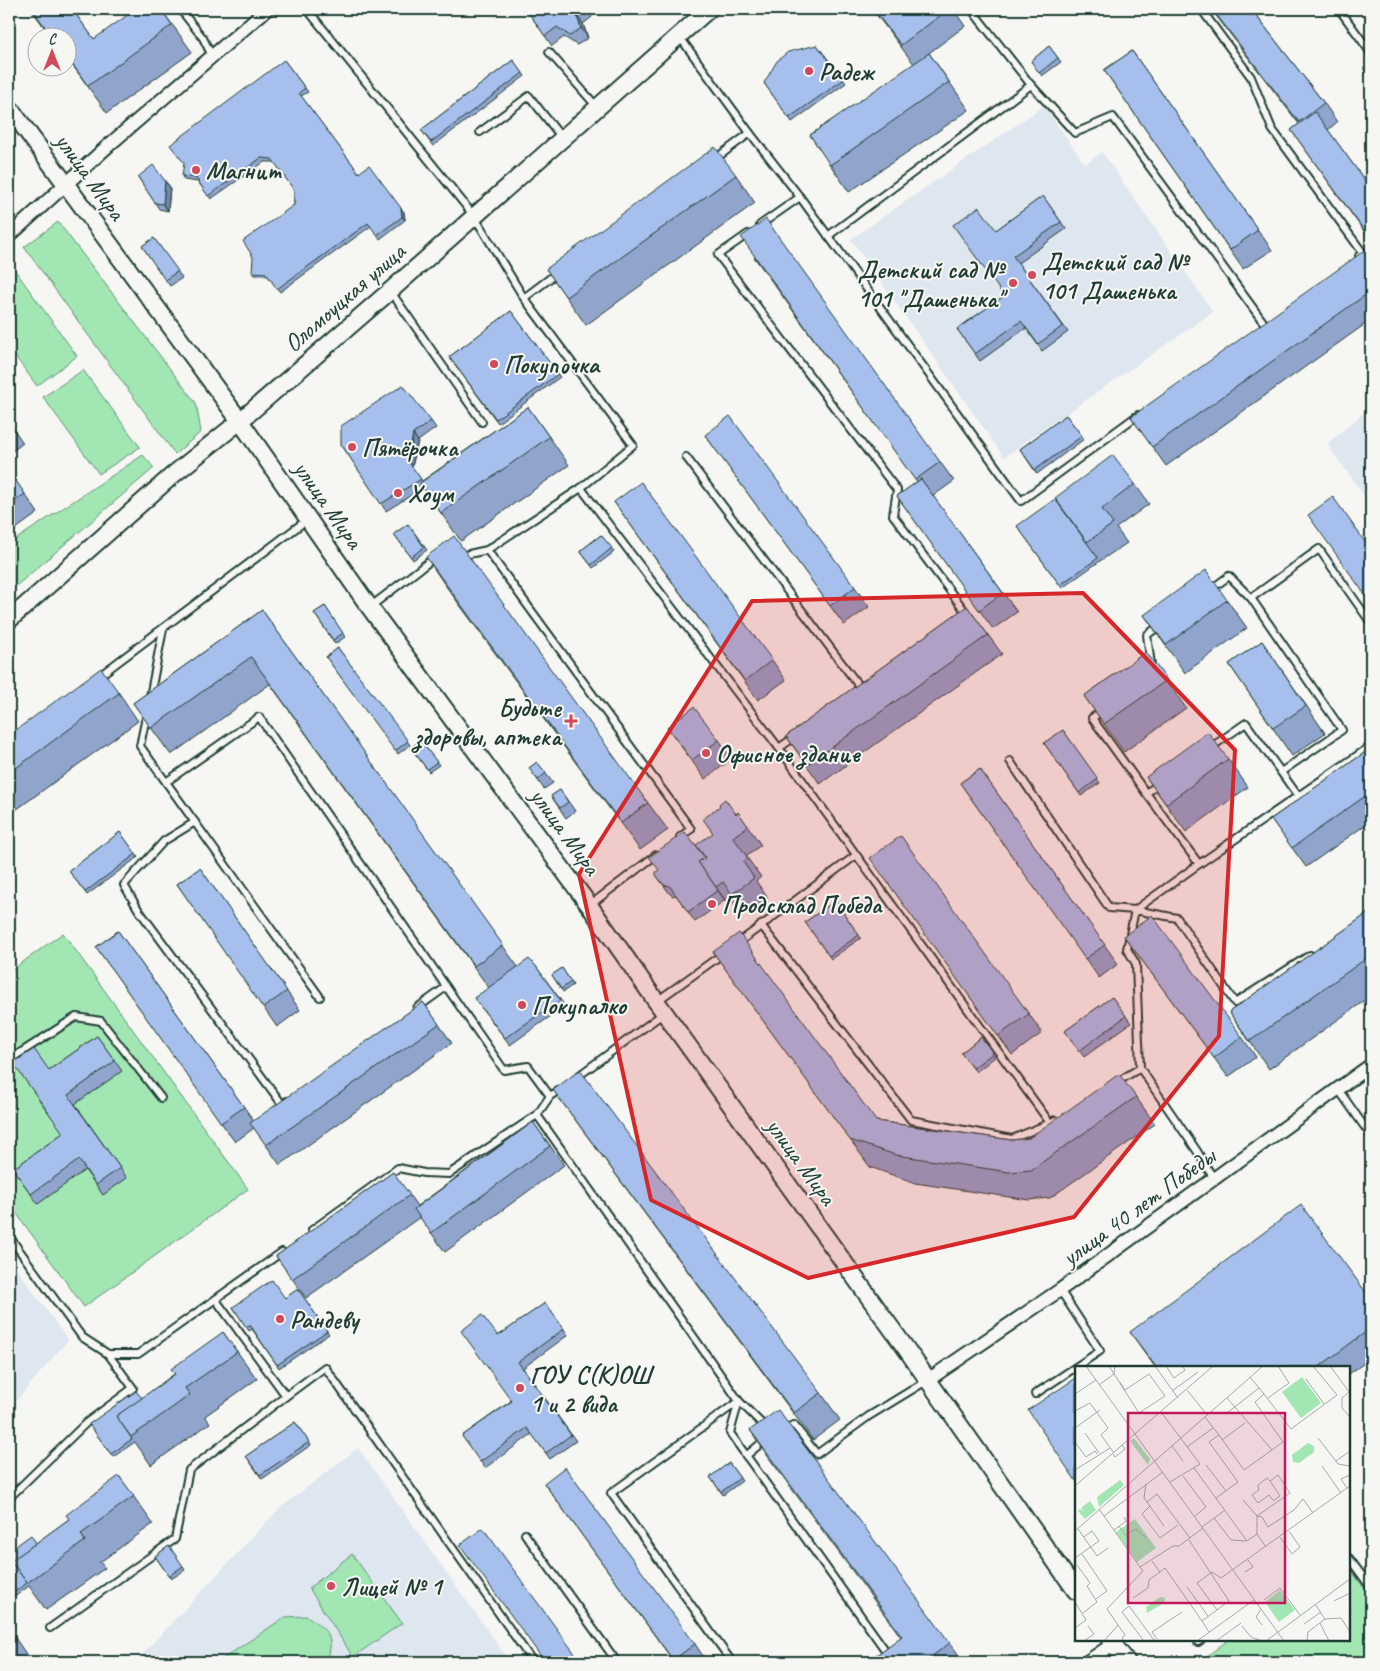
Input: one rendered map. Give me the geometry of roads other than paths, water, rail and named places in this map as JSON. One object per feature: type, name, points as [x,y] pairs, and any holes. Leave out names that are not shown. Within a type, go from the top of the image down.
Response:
[{"type":"street","points":[[9,236],[267,9]]},
{"type":"street","name":"Оломоуцкая улица","points":[[9,620],[174,474],[390,292],[702,13]]},
{"type":"street","name":"улица Мира","points":[[9,107],[240,420],[370,607],[589,905],[1075,1590]]},
{"type":"street","name":"улица 40 лет Победы","points":[[928,1380],[1060,1290],[1371,1065]]},
{"type":"street","points":[[1087,1662],[1112,1642],[1127,1662]]},
{"type":"lane","points":[[180,9],[203,38],[212,56]]},
{"type":"lane","points":[[307,9],[474,216],[524,298],[633,445],[580,488],[487,550],[449,557]]},
{"type":"lane","points":[[971,9],[1031,85],[1075,133],[1113,117],[1264,324]]},
{"type":"lane","points":[[1201,9],[1251,77],[1272,129],[1364,253],[1356,258]]},
{"type":"lane","points":[[1339,9],[1371,53]]},
{"type":"lane","points":[[678,35],[800,197],[1021,501],[1146,409]]},
{"type":"lane","points":[[548,52],[597,107]]},
{"type":"lane","points":[[828,236],[1031,85]]},
{"type":"lane","points":[[480,132],[529,96],[562,138]]},
{"type":"lane","points":[[710,162],[750,133]]},
{"type":"lane","points":[[800,197],[718,256],[897,490],[893,515],[966,611],[958,616]]},
{"type":"lane","points":[[524,298],[564,268]]},
{"type":"lane","points":[[390,292],[482,422]]},
{"type":"lane","points":[[1256,329],[1272,318]]},
{"type":"lane","points":[[686,457],[862,690]]},
{"type":"lane","points":[[580,488],[779,748],[1050,1123]]},
{"type":"lane","points":[[94,680],[308,519]]},
{"type":"lane","points":[[1251,598],[1319,548],[1371,623]]},
{"type":"lane","points":[[487,550],[690,829],[676,840]]},
{"type":"lane","points":[[370,607],[430,561],[440,559]]},
{"type":"lane","points":[[1206,592],[1229,576],[1251,598],[1342,730],[1281,772]]},
{"type":"lane","points":[[1152,675],[1147,635],[1162,624]]},
{"type":"lane","points":[[163,629],[140,746],[320,997]]},
{"type":"lane","points":[[854,695],[869,684]]},
{"type":"lane","points":[[1107,707],[1092,718],[1199,864]]},
{"type":"lane","points":[[166,782],[259,717],[504,1070],[528,1066],[550,1096]]},
{"type":"lane","points":[[1208,750],[1246,723],[1298,796]]},
{"type":"lane","points":[[779,748],[801,732]]},
{"type":"lane","points":[[1214,1179],[1197,1150],[1140,1068],[1136,964],[1127,949],[1135,910],[1371,746]]},
{"type":"lane","points":[[1010,762],[1109,908],[1135,910],[1177,918],[1236,1004],[1315,951]]},
{"type":"lane","points":[[1146,793],[1161,782]]},
{"type":"lane","points":[[195,822],[164,841],[124,885],[138,909],[282,1104],[290,1098]]},
{"type":"lane","points":[[589,905],[661,851]]},
{"type":"lane","points":[[574,1079],[660,1007],[762,926],[856,856]]},
{"type":"lane","points":[[762,926],[911,1120],[1012,1139],[1058,1118]]},
{"type":"lane","points":[[407,1015],[446,987]]},
{"type":"lane","points":[[9,1060],[76,1017],[101,1021],[161,1098]]},
{"type":"lane","points":[[1107,1088],[1140,1068]]},
{"type":"lane","points":[[303,1237],[398,1168],[424,1173],[449,1174],[538,1115],[550,1096],[566,1085]]},
{"type":"lane","points":[[1338,1090],[1371,1136]]},
{"type":"lane","points":[[538,1115],[739,1401],[772,1433],[746,1456]]},
{"type":"lane","points":[[9,1236],[82,1337],[108,1354],[133,1388],[86,1423],[9,1498]]},
{"type":"lane","points":[[108,1354],[138,1354],[287,1248]]},
{"type":"lane","points":[[1060,1290],[1100,1351],[1077,1366]]},
{"type":"lane","points":[[216,1300],[286,1396]]},
{"type":"lane","points":[[50,1628],[175,1539],[189,1470],[325,1367],[533,1662]]},
{"type":"lane","points":[[1035,1394],[1075,1368]]},
{"type":"lane","points":[[779,1430],[794,1425],[816,1454],[869,1416],[928,1380]]},
{"type":"lane","points":[[739,1401],[730,1433],[888,1654],[876,1662]]},
{"type":"lane","points":[[732,1662],[611,1493],[739,1401]]},
{"type":"lane","points":[[525,1534],[617,1662]]},
{"type":"lane","points":[[1350,1559],[1371,1588]]},
{"type":"place","name":"Радеж","points":[[809,71]]},
{"type":"place","name":"Магнит","points":[[196,170]]},
{"type":"place","name":"Детский сад № 101 Дашенька","points":[[1032,275]]},
{"type":"place","name":"Детский сад № 101 \"Дашенька\"","points":[[1013,283]]},
{"type":"place","name":"Покупочка","points":[[494,364]]},
{"type":"place","name":"Пятёрочка","points":[[352,447]]},
{"type":"place","name":"Хоум","points":[[398,493]]},
{"type":"place","name":"Будьте здоровы, аптека","points":[[571,721]]},
{"type":"place","name":"Офисное здание","points":[[706,753]]},
{"type":"place","name":"Продсклад Победа","points":[[712,904]]},
{"type":"place","name":"Покупалко","points":[[522,1005]]},
{"type":"place","name":"Рандеву","points":[[280,1319]]},
{"type":"place","name":"ГОУ С(К)ОШ 1 и 2 вида","points":[[520,1388]]},
{"type":"place","name":"Лицей № 1","points":[[331,1586]]}]
